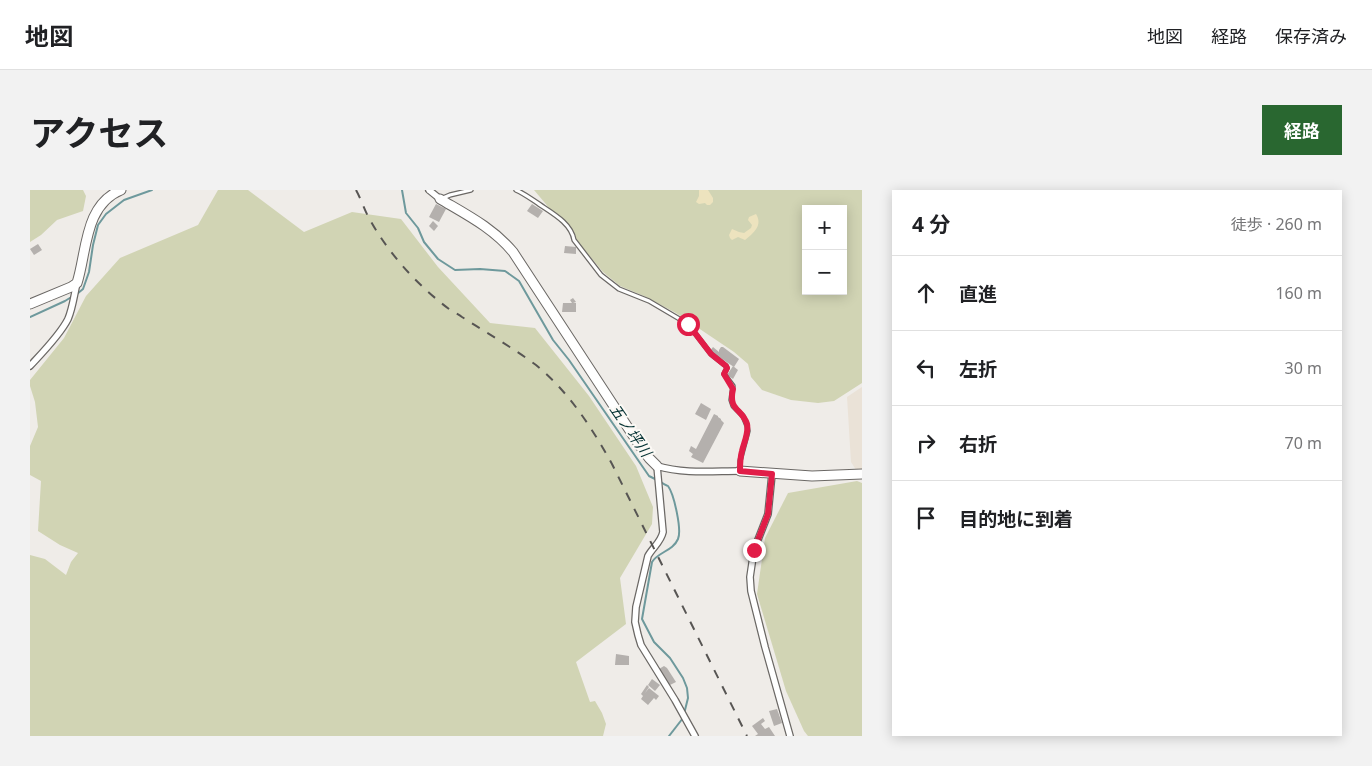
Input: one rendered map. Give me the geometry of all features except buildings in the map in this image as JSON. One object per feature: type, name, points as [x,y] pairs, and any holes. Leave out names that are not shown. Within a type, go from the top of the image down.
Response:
[{"type":"street","points":[[30,366],[67,320],[73,304],[76,283],[91,221],[96,211],[116,192],[121,190]]},
{"type":"street","points":[[429,190],[440,199],[486,226],[505,242],[657,469],[664,532],[662,538],[651,549],[648,556],[636,608],[635,622],[641,645],[676,700],[695,736]]},
{"type":"street","points":[[30,304],[71,287],[76,283]]},
{"type":"street","points":[[657,469],[740,471],[812,476],[862,474]]},
{"type":"street","points":[[772,474],[768,514],[754,550],[750,577],[751,591],[765,647],[790,736]]},
{"type":"lane","points":[[440,199],[450,194],[471,190]]},
{"type":"lane","points":[[516,190],[565,224],[573,234],[574,240],[601,275],[619,289],[648,301],[688,324],[711,354],[726,366],[724,374],[733,389],[733,406],[745,420],[748,431],[741,452],[740,471]]},
{"type":"shaded area","points":[[862,387],[862,479],[851,462],[847,397]]},
{"type":"green space","points":[[30,190],[83,190],[86,196],[83,211],[57,220],[41,235],[30,242]]},
{"type":"green space","points":[[218,190],[248,190],[304,232],[352,212],[401,219],[438,267],[490,323],[535,328],[589,396],[636,466],[653,507],[652,524],[620,578],[626,624],[576,662],[590,702],[595,701],[602,713],[606,724],[603,736],[30,736],[30,555],[45,559],[66,575],[71,562],[78,553],[60,545],[38,531],[41,481],[30,475],[30,446],[38,427],[30,380],[64,338],[86,296],[120,258],[198,225]]},
{"type":"green space","points":[[534,190],[862,190],[862,383],[834,401],[818,403],[791,400],[762,390],[751,377],[748,364],[734,352],[676,313],[620,286],[603,272]]},
{"type":"green space","points":[[857,481],[862,483],[862,736],[808,736],[786,691],[757,594],[765,538],[788,493]]},
{"type":"sand","points":[[699,190],[708,190],[713,198],[713,202],[710,205],[696,202]]},
{"type":"sand","points":[[756,214],[758,225],[752,235],[745,240],[738,237],[732,240],[730,238],[729,235],[732,229],[744,233],[751,228],[752,225],[748,220],[749,217]]},
{"type":"waterway","points":[[77,294],[83,289],[89,272],[98,225],[106,214],[124,200],[152,190]]},
{"type":"waterway","name":"五ノ坪川","points":[[402,190],[406,213],[418,228],[424,242],[438,259],[455,270],[505,271],[519,281],[553,340],[569,360],[649,476],[657,480]]},
{"type":"waterway","points":[[30,317],[73,296]]},
{"type":"waterway","name":"五ノ坪川","points":[[661,482],[668,486],[673,496],[679,534],[676,543],[652,562],[642,619],[654,642],[670,658],[683,678],[688,698],[684,714]]},
{"type":"waterway","name":"五ノ坪川","points":[[669,736],[683,718]]},
{"type":"railway","points":[[356,190],[367,215],[385,244],[404,268],[426,290],[449,309],[536,365],[559,387],[579,411],[612,464],[747,736]]},
{"type":"route","points":[[688,324],[711,354],[727,368],[724,374],[733,386],[733,406],[743,416],[748,431],[741,452],[740,471],[772,474],[768,514],[754,550]]}]
